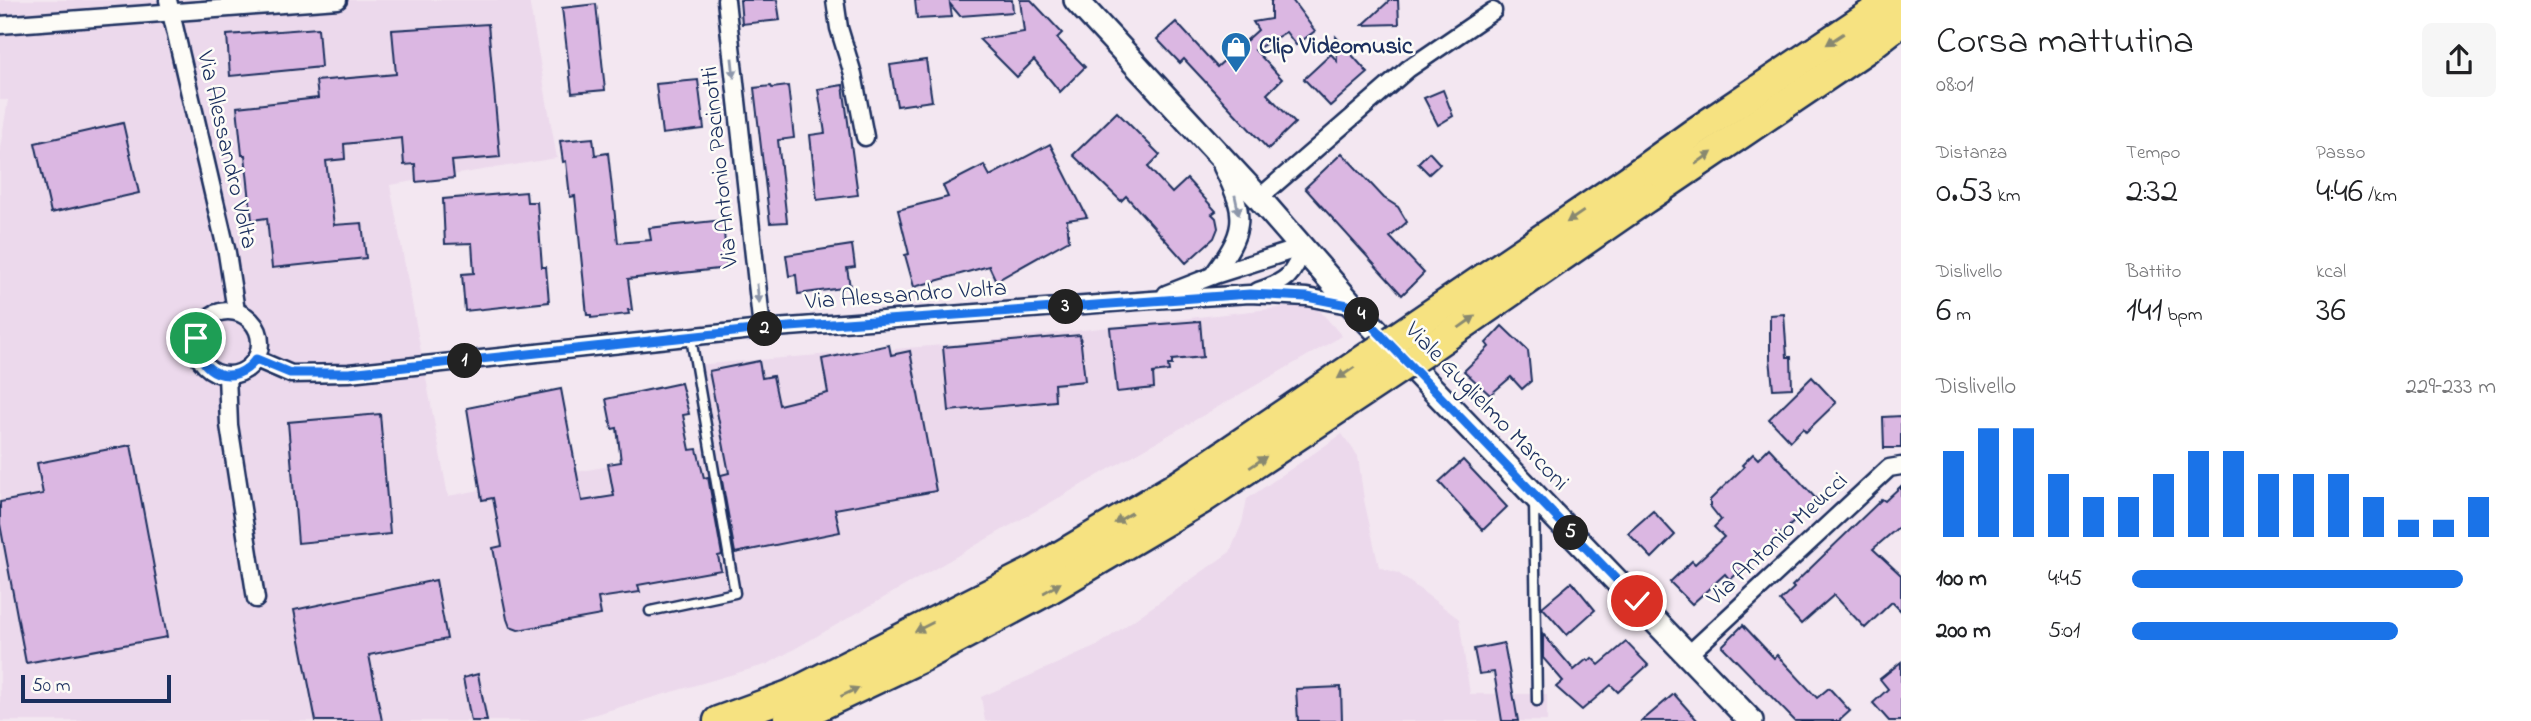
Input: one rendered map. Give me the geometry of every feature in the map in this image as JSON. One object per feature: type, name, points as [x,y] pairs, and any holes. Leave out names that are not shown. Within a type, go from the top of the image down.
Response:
[{"type":"highway","points":[[1639,188],[1695,132],[1891,0]]},
{"type":"highway","points":[[788,721],[925,656],[1045,592],[1639,188],[1865,50],[1901,22]]},
{"type":"highway","points":[[718,721],[789,695],[1191,491]]},
{"type":"street","points":[[0,25],[169,7],[338,0]]},
{"type":"street","name":"Via Antonio Pacinotti","points":[[726,0],[762,329]]},
{"type":"street","points":[[835,0],[865,137]]},
{"type":"street","name":"Viale Guglielmo Marconi","points":[[1076,0],[1259,198],[1353,306],[1751,721]]},
{"type":"street","name":"Via Alessandro Volta","points":[[169,7],[227,253],[236,311]]},
{"type":"street","points":[[1259,198],[1408,69],[1493,11]]},
{"type":"street","points":[[1209,143],[1235,194],[1240,220],[1234,246],[1212,276]]},
{"type":"street","points":[[1151,300],[1212,276],[1303,247]]},
{"type":"street","points":[[1250,294],[1281,283],[1291,275],[1303,247]]},
{"type":"street","name":"Via Alessandro Volta","points":[[256,359],[290,373],[349,373],[762,329],[1151,300],[1250,294],[1307,297],[1353,306]]},
{"type":"street","points":[[225,310],[236,311],[253,322],[261,340],[256,359],[244,371],[227,375],[207,368],[196,349],[196,338],[206,319],[225,310]]},
{"type":"street","points":[[227,375],[229,425],[257,599]]},
{"type":"street","name":"Via Antonio Meucci","points":[[1689,654],[1889,468],[1901,466]]},
{"type":"lane","points":[[650,611],[735,593],[691,338]]},
{"type":"lane","points":[[1534,495],[1537,701]]},
{"type":"shaded area","points":[[0,0],[529,0],[557,158],[390,185],[448,496],[711,447],[695,365],[969,343],[1314,304],[1342,336],[768,664],[572,721],[0,721],[0,148],[8,100],[0,100]]},
{"type":"shaded area","points":[[1342,434],[1358,456],[1364,500],[1379,567],[1398,573],[1459,619],[1470,694],[1547,694],[1547,721],[985,721],[981,697],[1097,646],[1230,552],[1242,523],[1247,499]]},
{"type":"building","points":[[740,0],[777,0],[780,20],[742,24]]},
{"type":"building","points":[[915,0],[1012,0],[1013,12],[960,16],[950,4],[952,17],[917,19]]},
{"type":"building","points":[[1020,0],[1031,0],[1062,33],[1057,38],[1085,67],[1060,92],[1034,60],[1017,77],[979,39],[1024,32]]},
{"type":"building","points":[[1271,0],[1292,0],[1315,31],[1296,45],[1286,32],[1255,50],[1282,79],[1267,94],[1295,123],[1268,149],[1184,59],[1180,63],[1157,39],[1176,22],[1217,67],[1258,30],[1253,22],[1271,19]]},
{"type":"building","points":[[1390,0],[1398,0],[1399,24],[1363,25]]},
{"type":"building","points":[[596,4],[605,90],[572,93],[562,8]]},
{"type":"building","points":[[488,24],[500,157],[452,161],[454,178],[416,182],[415,164],[404,165],[402,138],[344,144],[345,159],[326,161],[334,225],[362,223],[366,258],[272,268],[267,218],[252,220],[237,107],[318,98],[316,81],[396,74],[392,30]]},
{"type":"building","points":[[318,28],[321,67],[230,76],[227,35]]},
{"type":"building","points":[[1336,37],[1368,73],[1330,106],[1304,79],[1331,54],[1337,61]]},
{"type":"building","points":[[926,60],[932,101],[897,106],[890,65]]},
{"type":"building","points":[[698,80],[704,129],[662,134],[656,84]]},
{"type":"building","points":[[843,85],[858,195],[817,200],[810,135],[825,133],[818,89]]},
{"type":"building","points":[[788,86],[794,138],[778,140],[787,222],[770,223],[754,88]]},
{"type":"building","points":[[1443,90],[1453,116],[1438,125],[1424,98]]},
{"type":"building","points":[[1117,112],[1160,155],[1148,167],[1172,193],[1187,179],[1216,211],[1212,214],[1216,218],[1218,228],[1214,238],[1186,263],[1126,196],[1121,201],[1073,155]]},
{"type":"building","points":[[123,123],[139,193],[51,213],[35,143]]},
{"type":"building","points":[[593,138],[595,155],[608,153],[618,243],[651,240],[649,228],[723,220],[727,268],[628,279],[632,310],[628,310],[629,314],[591,318],[591,315],[587,315],[575,196],[570,197],[566,161],[563,162],[560,141]]},
{"type":"building","points":[[1050,144],[1087,217],[1067,220],[1069,240],[996,281],[989,266],[914,287],[905,255],[909,254],[898,210],[948,197],[943,186],[984,165],[990,176]]},
{"type":"building","points":[[1429,152],[1440,164],[1429,174],[1418,163]]},
{"type":"building","points":[[1342,153],[1384,198],[1398,207],[1407,222],[1390,237],[1424,273],[1402,295],[1305,188]]},
{"type":"building","points":[[526,192],[527,202],[537,202],[542,267],[546,267],[549,302],[465,311],[462,274],[474,273],[472,243],[445,244],[443,199]]},
{"type":"building","points":[[852,245],[855,267],[847,268],[850,287],[798,294],[796,275],[789,276],[786,255]]},
{"type":"building","points":[[1784,314],[1787,357],[1791,357],[1792,388],[1773,389],[1770,315]]},
{"type":"building","points":[[1200,321],[1203,357],[1172,360],[1172,365],[1168,365],[1169,371],[1153,373],[1154,388],[1117,392],[1110,328]]},
{"type":"building","points":[[1502,326],[1528,351],[1531,381],[1522,389],[1511,377],[1490,395],[1464,371],[1489,347],[1486,343]]},
{"type":"building","points":[[1080,335],[1085,381],[1054,384],[1055,401],[949,411],[943,347]]},
{"type":"building","points":[[889,345],[891,355],[910,351],[936,491],[835,509],[840,532],[735,553],[721,475],[729,473],[709,371],[759,361],[762,378],[773,376],[779,405],[828,393],[822,359]]},
{"type":"building","points":[[1812,377],[1836,403],[1806,432],[1803,428],[1790,441],[1769,419]]},
{"type":"building","points":[[681,383],[689,414],[683,415],[690,450],[697,449],[704,478],[708,477],[722,555],[718,556],[721,570],[638,585],[640,592],[598,598],[601,615],[518,630],[510,627],[493,548],[502,546],[493,498],[482,500],[467,408],[561,389],[582,501],[614,496],[608,464],[621,462],[617,428],[612,429],[606,399]]},
{"type":"building","points":[[380,414],[390,534],[298,543],[288,422]]},
{"type":"building","points":[[1901,416],[1901,448],[1884,448],[1883,417]]},
{"type":"building","points":[[131,445],[167,637],[26,663],[0,524],[0,502],[43,494],[37,463]]},
{"type":"building","points":[[1769,448],[1820,503],[1809,514],[1806,511],[1730,580],[1725,574],[1692,604],[1670,582],[1692,561],[1695,564],[1724,537],[1714,527],[1721,520],[1710,506],[1710,500],[1744,467],[1742,465],[1753,454],[1758,459]]},
{"type":"building","points":[[1463,460],[1507,507],[1483,530],[1439,482]]},
{"type":"building","points":[[1901,486],[1901,525],[1873,549],[1901,575],[1901,611],[1892,602],[1865,628],[1834,595],[1801,624],[1780,601],[1794,588],[1792,586],[1882,499],[1885,501]]},
{"type":"building","points":[[1653,511],[1675,535],[1652,558],[1628,533]]},
{"type":"building","points":[[436,580],[447,639],[369,655],[382,721],[316,721],[294,610]]},
{"type":"building","points":[[1572,582],[1595,610],[1567,635],[1542,607]]},
{"type":"building","points":[[1743,625],[1774,658],[1777,655],[1817,698],[1829,688],[1850,711],[1839,721],[1795,721],[1722,646]]},
{"type":"building","points":[[1543,634],[1574,670],[1592,658],[1599,665],[1626,642],[1648,665],[1618,692],[1611,685],[1582,710],[1556,687],[1563,681],[1543,658]]},
{"type":"building","points":[[1504,643],[1518,721],[1502,721],[1494,672],[1479,674],[1474,649]]},
{"type":"building","points":[[1901,662],[1901,721],[1889,721],[1873,703],[1888,689],[1880,679]]},
{"type":"building","points":[[478,674],[487,721],[471,721],[463,678]]},
{"type":"building","points":[[1341,687],[1342,721],[1298,721],[1296,689]]},
{"type":"building","points":[[1674,694],[1698,721],[1642,721]]},
{"type":"place","name":"Clip Videomusic","points":[[1236,74]]},
{"type":"route","points":[[196,338],[200,359],[207,368],[216,373],[236,374],[251,366],[256,359],[290,373],[349,373],[762,329],[1250,294],[1307,297],[1353,306],[1637,601]]}]
